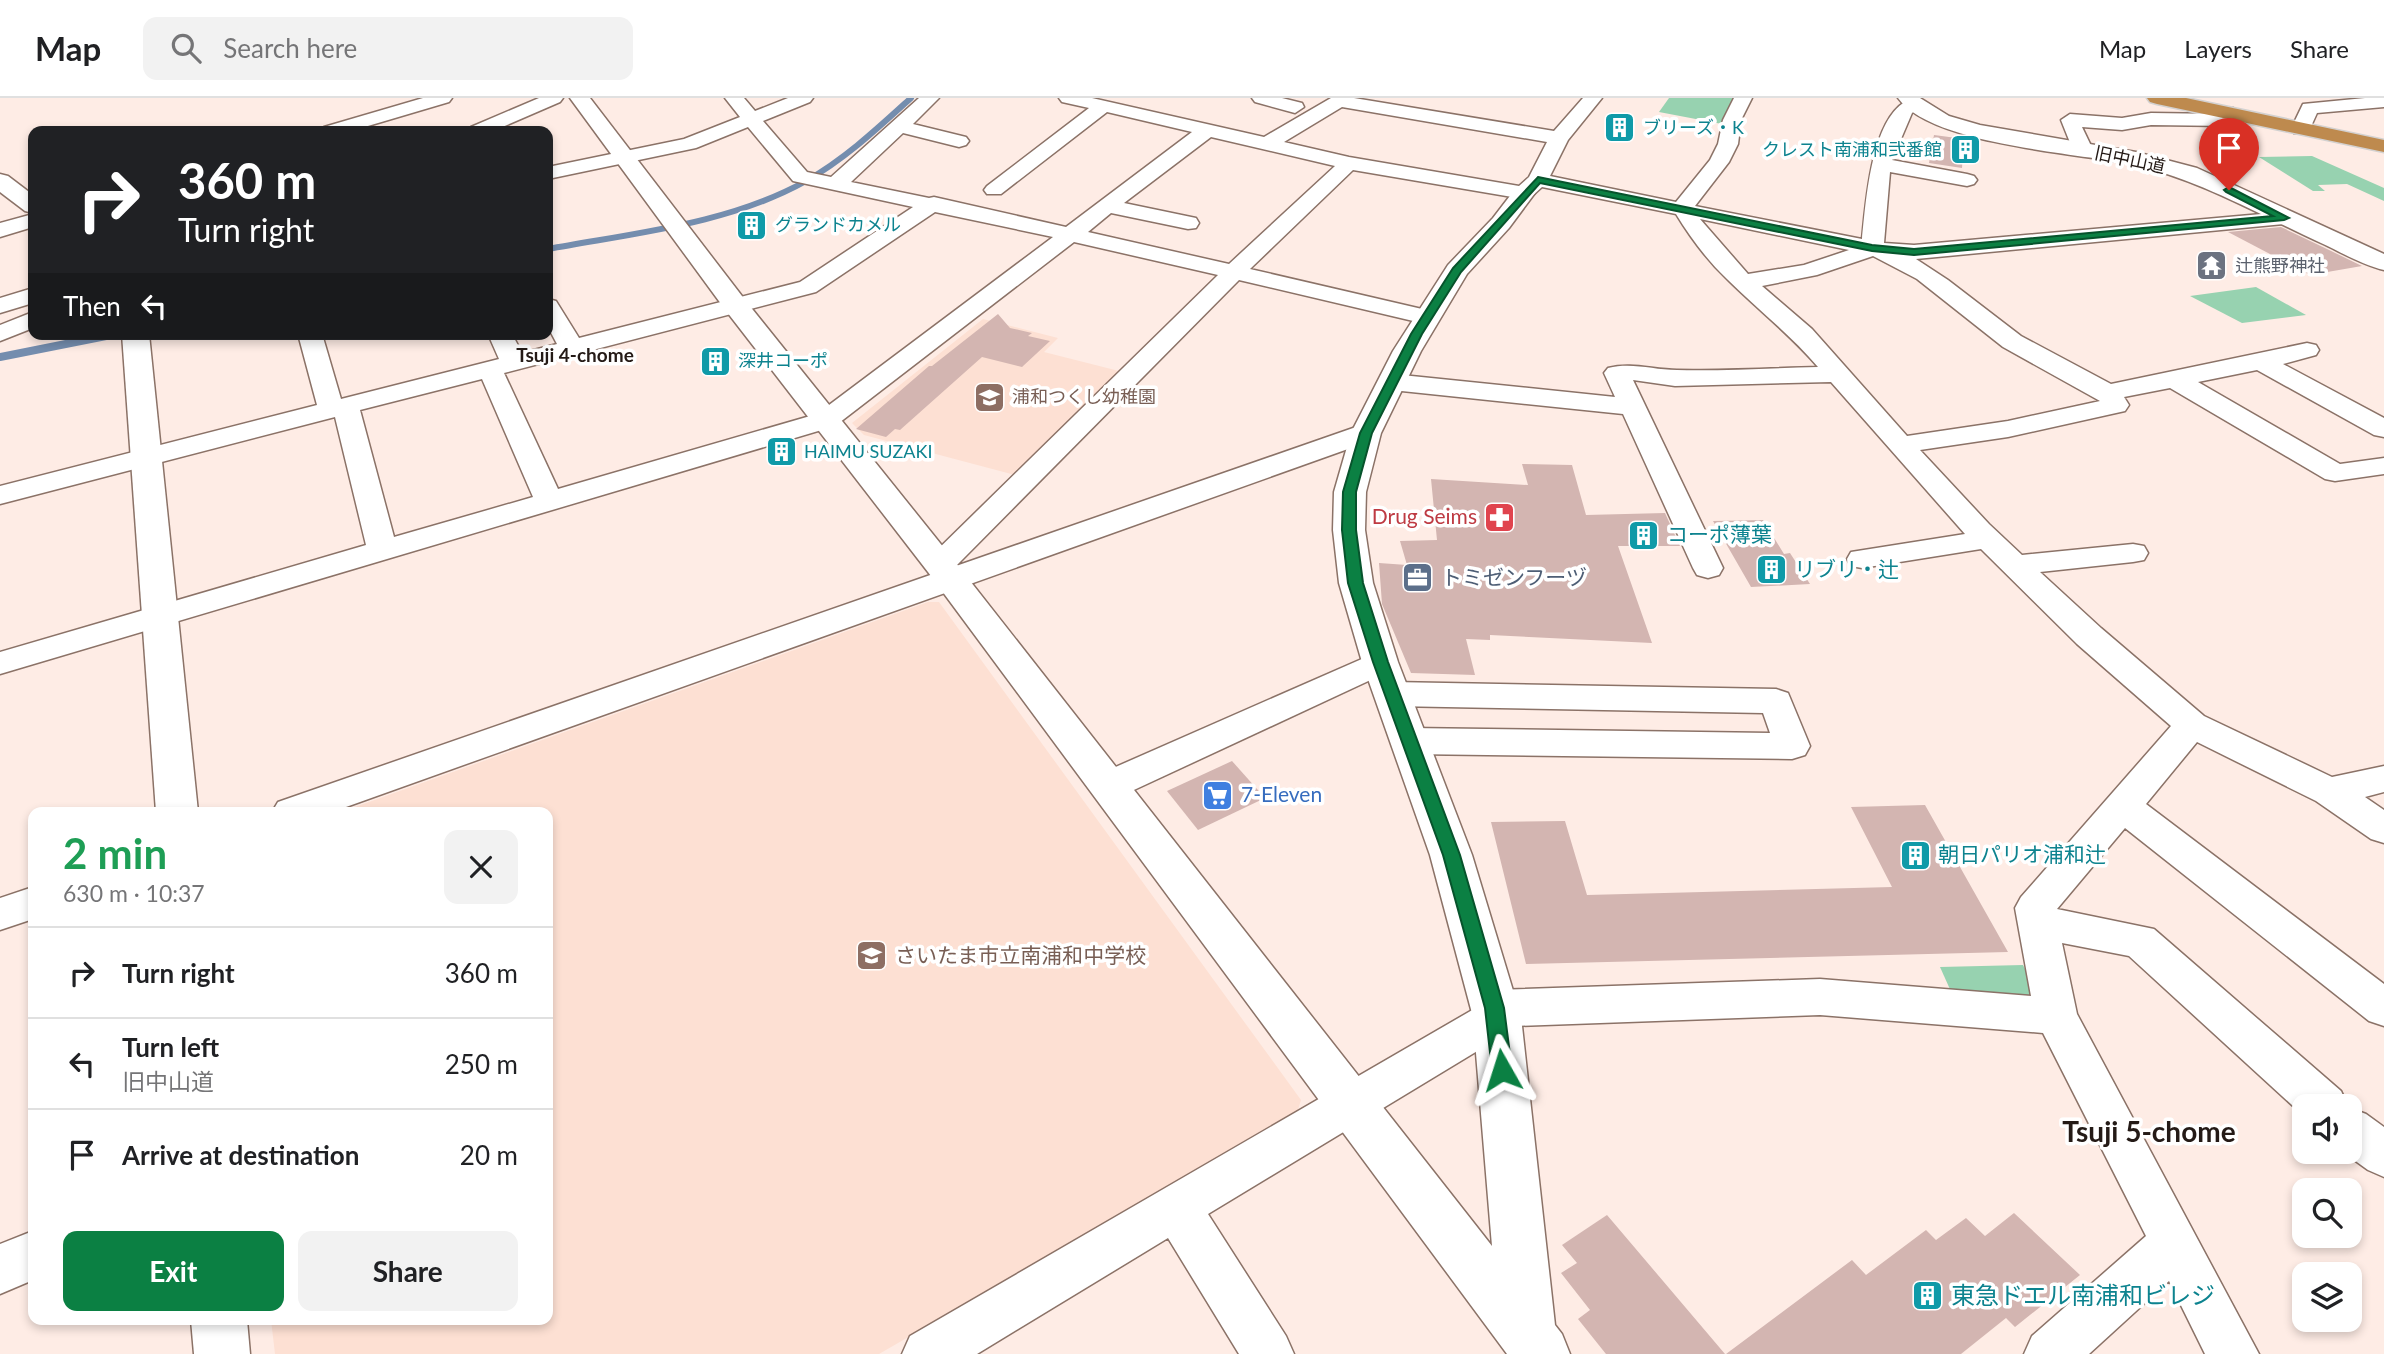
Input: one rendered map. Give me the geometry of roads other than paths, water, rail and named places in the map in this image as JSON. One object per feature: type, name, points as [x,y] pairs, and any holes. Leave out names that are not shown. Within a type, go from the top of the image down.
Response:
[{"type":"highway","points":[[2157,98],[2384,146]]},
{"type":"street","points":[[348,126],[443,98]]},
{"type":"street","points":[[490,126],[554,98]]},
{"type":"street","points":[[580,98],[736,306],[946,572],[1350,1106],[1535,1345]]},
{"type":"street","points":[[734,98],[800,177],[1070,234],[1426,317]]},
{"type":"street","points":[[553,172],[690,144],[804,98]]},
{"type":"street","points":[[836,184],[930,98]]},
{"type":"street","points":[[1068,98],[1349,163],[1682,208],[1872,248],[1915,265],[2001,334],[2108,393],[2116,405],[2008,429],[1900,445]]},
{"type":"street","points":[[1261,98],[1294,107]]},
{"type":"street","points":[[1535,1345],[1496,1012],[1451,855],[1386,678],[1356,583],[1349,530],[1350,492],[1366,433],[1426,317],[1457,270],[1531,186],[1559,138],[1593,98]]},
{"type":"street","points":[[1682,208],[1719,162],[1728,144],[1732,120],[1743,98]]},
{"type":"street","points":[[1872,248],[1881,164],[1904,110],[1911,101]]},
{"type":"street","name":"旧中山道","points":[[1911,101],[1942,120],[1976,131],[2136,159],[2189,173],[2384,263]]},
{"type":"street","points":[[1265,145],[1339,102],[1559,138]]},
{"type":"street","points":[[2301,129],[2310,108],[2384,102]]},
{"type":"street","points":[[1139,115],[1162,104]]},
{"type":"street","points":[[994,190],[1102,107]]},
{"type":"street","points":[[2083,150],[2070,120],[2122,124],[2151,118],[2228,120],[2234,114]]},
{"type":"street","points":[[1549,115],[1573,119]]},
{"type":"street","points":[[900,125],[959,141]]},
{"type":"street","points":[[0,663],[826,420],[1206,131]]},
{"type":"street","points":[[946,572],[1233,273],[1349,163]]},
{"type":"street","points":[[1881,164],[1967,180]]},
{"type":"street","points":[[0,181],[28,202]]},
{"type":"street","points":[[0,495],[808,287],[934,204]]},
{"type":"street","points":[[1107,206],[1188,223]]},
{"type":"street","points":[[1682,208],[1700,235],[1744,282],[1803,334],[1900,445],[1988,539],[2089,636],[2192,725],[2329,791],[2384,829]]},
{"type":"street","points":[[1744,282],[1821,269],[1872,248],[1914,252],[2284,218]]},
{"type":"street","points":[[0,230],[28,222]]},
{"type":"street","points":[[0,306],[28,297]]},
{"type":"street","points":[[553,315],[572,348]]},
{"type":"street","points":[[0,334],[28,321]]},
{"type":"street","points":[[136,340],[177,807]]},
{"type":"street","points":[[312,340],[339,408],[382,550]]},
{"type":"street","points":[[500,340],[502,366],[549,501]]},
{"type":"street","points":[[2108,393],[2172,377],[2262,363],[2307,350]]},
{"type":"street","points":[[2262,363],[2384,429]]},
{"type":"street","points":[[1708,568],[1617,373],[1637,372],[1675,378],[1838,374]]},
{"type":"street","points":[[2172,377],[2336,473],[2384,466]]},
{"type":"street","points":[[1392,382],[1633,407]]},
{"type":"street","points":[[305,807],[946,572],[1366,433]]},
{"type":"street","points":[[1863,559],[1988,539]]},
{"type":"street","points":[[2015,565],[2133,553]]},
{"type":"street","points":[[1108,786],[1386,678],[1776,701],[1793,746],[1409,741]]},
{"type":"street","points":[[2192,725],[2035,908],[2056,1016],[2233,1354]]},
{"type":"street","points":[[2329,791],[2384,779]]},
{"type":"street","points":[[2123,806],[2384,1008]]},
{"type":"street","points":[[0,914],[28,905]]},
{"type":"street","points":[[2037,922],[2140,941],[2312,1094]]},
{"type":"street","points":[[928,1354],[1350,1106],[1496,1012],[1820,997],[2056,1016]]},
{"type":"street","points":[[2362,1138],[2384,1155]]},
{"type":"street","points":[[1177,1208],[1268,1354]]},
{"type":"street","points":[[2050,1354],[2175,1243]]},
{"type":"street","points":[[0,1269],[28,1257]]},
{"type":"street","points":[[219,1325],[222,1354]]},
{"type":"waterway","points":[[553,248],[680,225],[745,208],[776,196],[834,163],[911,98]]},
{"type":"waterway","points":[[0,357],[86,340]]},
{"type":"place","name":"ブリーズ・K","points":[[1620,128]]},
{"type":"place","name":"クレスト南浦和弐番館","points":[[1965,150]]},
{"type":"place","name":"グランドカメル","points":[[752,225]]},
{"type":"place","name":"辻熊野神社","points":[[2212,266]]},
{"type":"place","name":"深井コーポ","points":[[715,361]]},
{"type":"place","name":"浦和つくし幼稚園","points":[[989,397]]},
{"type":"place","name":"HAIMU SUZAKI","points":[[781,452]]},
{"type":"place","name":"Drug Seims","points":[[1500,517]]},
{"type":"place","name":"コーポ薄葉","points":[[1644,535]]},
{"type":"place","name":"リブリ・辻","points":[[1771,570]]},
{"type":"place","name":"トミゼンフーヅ","points":[[1418,578]]},
{"type":"place","name":"7-Eleven","points":[[1218,795]]},
{"type":"place","name":"朝日パリオ浦和辻","points":[[1915,855]]},
{"type":"place","name":"さいたま市立南浦和中学校","points":[[872,956]]},
{"type":"place","name":"東急ドエル南浦和ビレジ","points":[[1928,1296]]},
{"type":"district","name":"Tsuji 4-chome","points":[[575,355]]},
{"type":"district","name":"Tsuji 5-chome","points":[[2149,1132]]}]
